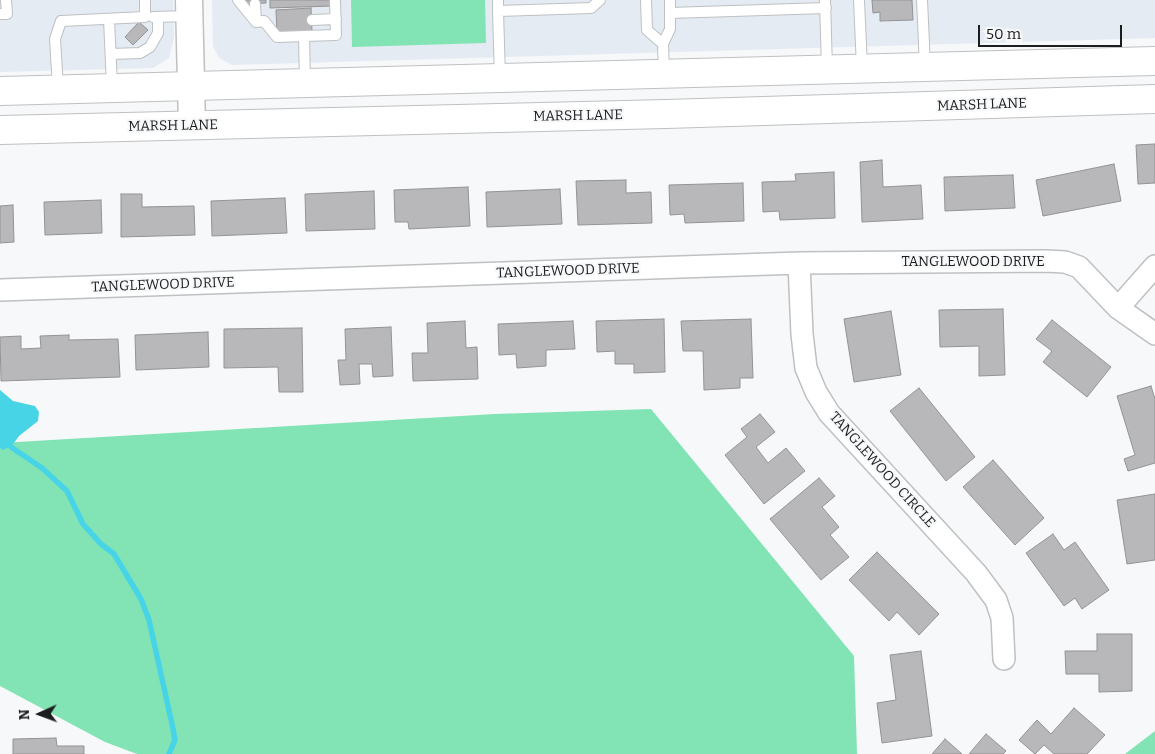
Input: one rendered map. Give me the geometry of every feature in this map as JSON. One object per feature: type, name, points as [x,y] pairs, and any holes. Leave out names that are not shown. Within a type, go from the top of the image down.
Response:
[{"type":"main road","points":[[0,91],[925,68],[1155,60]]},
{"type":"main road","points":[[664,74],[666,114]]},
{"type":"main road","name":"MARSH LANE","points":[[0,130],[666,114],[1155,99]]},
{"type":"street","points":[[189,8],[192,126]]},
{"type":"street","name":"TANGLEWOOD DRIVE","points":[[0,290],[799,264],[1065,262],[1079,267],[1118,308],[1155,334]]},
{"type":"street","name":"TANGLEWOOD CIRCLE","points":[[799,264],[806,368],[816,392],[829,413],[976,574],[996,600],[1002,618],[1004,660]]},
{"type":"street","points":[[1118,308],[1155,266]]},
{"type":"lane","points":[[0,14],[7,14],[6,0]]},
{"type":"lane","points":[[145,0],[145,17]]},
{"type":"lane","points":[[238,0],[277,38],[336,35],[335,0]]},
{"type":"lane","points":[[498,0],[500,78]]},
{"type":"lane","points":[[498,12],[539,5],[591,8],[600,0]]},
{"type":"lane","points":[[646,0],[647,30],[662,44]]},
{"type":"lane","points":[[664,74],[662,44],[670,29],[670,0]]},
{"type":"lane","points":[[859,0],[862,69]]},
{"type":"lane","points":[[922,0],[925,68]]},
{"type":"lane","points":[[255,4],[260,22]]},
{"type":"lane","points":[[670,13],[825,4],[827,70]]},
{"type":"lane","points":[[58,89],[55,39],[61,21],[158,17],[189,8]]},
{"type":"lane","points":[[111,54],[140,53],[150,47],[158,33],[158,17]]},
{"type":"lane","points":[[109,19],[112,88]]},
{"type":"lane","points":[[312,20],[336,19]]},
{"type":"lane","points":[[260,22],[276,21]]},
{"type":"lane","points":[[304,36],[305,83]]},
{"type":"shaded area","points":[[0,0],[173,0],[174,38],[169,58],[153,68],[0,72]]},
{"type":"shaded area","points":[[212,0],[1155,0],[1155,38],[232,65],[219,58],[213,46]]},
{"type":"green space","points":[[351,0],[485,0],[486,43],[352,47]]},
{"type":"green space","points":[[651,409],[854,656],[857,754],[137,754],[105,742],[0,686],[0,443],[495,414]]},
{"type":"green space","points":[[1155,731],[1155,754],[1125,754]]},
{"type":"water","points":[[0,390],[13,401],[35,406],[39,412],[38,421],[19,436],[11,447],[2,450],[0,447]]},
{"type":"building","points":[[244,0],[266,0],[266,3],[244,4]]},
{"type":"building","points":[[270,0],[332,0],[332,6],[270,8]]},
{"type":"building","points":[[872,0],[912,0],[913,20],[880,21],[880,12],[873,13]]},
{"type":"building","points":[[311,8],[312,31],[277,33],[276,10]]},
{"type":"building","points":[[139,22],[148,30],[133,45],[125,37]]},
{"type":"building","points":[[1155,144],[1155,183],[1138,184],[1136,145]]},
{"type":"building","points":[[882,160],[883,187],[921,185],[923,219],[862,222],[860,162]]},
{"type":"building","points":[[1114,164],[1121,201],[1043,216],[1036,180]]},
{"type":"building","points":[[834,172],[835,218],[780,220],[779,211],[763,212],[762,182],[796,181],[795,174]]},
{"type":"building","points":[[1013,175],[1015,208],[945,211],[944,177]]},
{"type":"building","points":[[626,180],[626,193],[651,192],[652,223],[578,225],[576,181]]},
{"type":"building","points":[[743,183],[744,221],[685,223],[684,214],[670,215],[669,185]]},
{"type":"building","points":[[468,187],[470,226],[409,229],[408,222],[395,222],[394,190]]},
{"type":"building","points":[[560,189],[562,224],[487,227],[486,192]]},
{"type":"building","points":[[374,191],[375,229],[306,231],[305,194]]},
{"type":"building","points":[[121,194],[142,194],[142,207],[194,206],[195,235],[121,237]]},
{"type":"building","points":[[285,198],[287,233],[212,236],[211,201]]},
{"type":"building","points":[[101,200],[102,233],[45,235],[44,202]]},
{"type":"building","points":[[13,205],[14,242],[0,243],[0,206]]},
{"type":"building","points":[[1003,309],[1005,375],[979,376],[979,346],[940,347],[939,310]]},
{"type":"building","points":[[891,311],[901,375],[854,382],[844,319]]},
{"type":"building","points":[[664,319],[665,372],[634,373],[634,364],[615,364],[615,351],[597,352],[596,321]]},
{"type":"building","points":[[751,319],[753,378],[740,378],[740,388],[704,390],[703,351],[683,351],[681,321]]},
{"type":"building","points":[[1052,320],[1111,367],[1087,397],[1043,362],[1052,351],[1036,339]]},
{"type":"building","points":[[465,321],[466,348],[477,347],[478,379],[413,381],[412,353],[428,353],[427,323]]},
{"type":"building","points":[[573,321],[575,349],[546,350],[546,366],[517,368],[516,354],[499,355],[498,324]]},
{"type":"building","points":[[391,327],[393,376],[373,377],[372,364],[359,364],[360,384],[340,385],[338,360],[346,360],[345,329]]},
{"type":"building","points":[[302,328],[303,392],[279,392],[278,367],[224,368],[224,329]]},
{"type":"building","points":[[208,332],[209,367],[136,370],[135,335]]},
{"type":"building","points":[[69,335],[69,340],[118,339],[120,377],[1,381],[0,337],[21,336],[21,349],[41,348],[40,336]]},
{"type":"building","points":[[1151,386],[1155,399],[1155,463],[1128,471],[1124,459],[1135,455],[1117,396]]},
{"type":"building","points":[[919,388],[975,457],[946,481],[890,411]]},
{"type":"building","points":[[760,414],[775,432],[756,447],[768,463],[786,448],[805,471],[764,504],[725,455],[747,437],[741,429]]},
{"type":"building","points":[[993,460],[1044,518],[1015,545],[963,487]]},
{"type":"building","points":[[819,478],[835,496],[822,507],[839,527],[830,535],[849,557],[821,580],[770,519]]},
{"type":"building","points":[[1155,494],[1155,560],[1127,564],[1117,500]]},
{"type":"building","points":[[1053,534],[1064,550],[1075,542],[1109,590],[1082,609],[1075,598],[1064,606],[1026,553]]},
{"type":"building","points":[[877,552],[939,614],[919,635],[897,612],[889,621],[849,580]]},
{"type":"building","points":[[1097,634],[1132,634],[1132,691],[1099,692],[1099,674],[1066,674],[1065,651],[1097,651]]},
{"type":"building","points":[[921,651],[932,736],[882,743],[877,703],[896,700],[890,655]]},
{"type":"building","points":[[1074,708],[1105,735],[1087,754],[1054,754],[1044,745],[1035,754],[1019,740],[1037,720],[1051,734]]},
{"type":"building","points":[[986,734],[1006,751],[1003,754],[969,754]]},
{"type":"building","points":[[56,738],[57,746],[84,746],[84,754],[13,754],[13,739]]},
{"type":"building","points":[[945,739],[962,754],[932,754]]},
{"type":"waterway","points":[[11,447],[42,468],[67,491],[83,524],[101,544],[114,554],[141,599],[149,620],[175,740],[169,754]]}]
